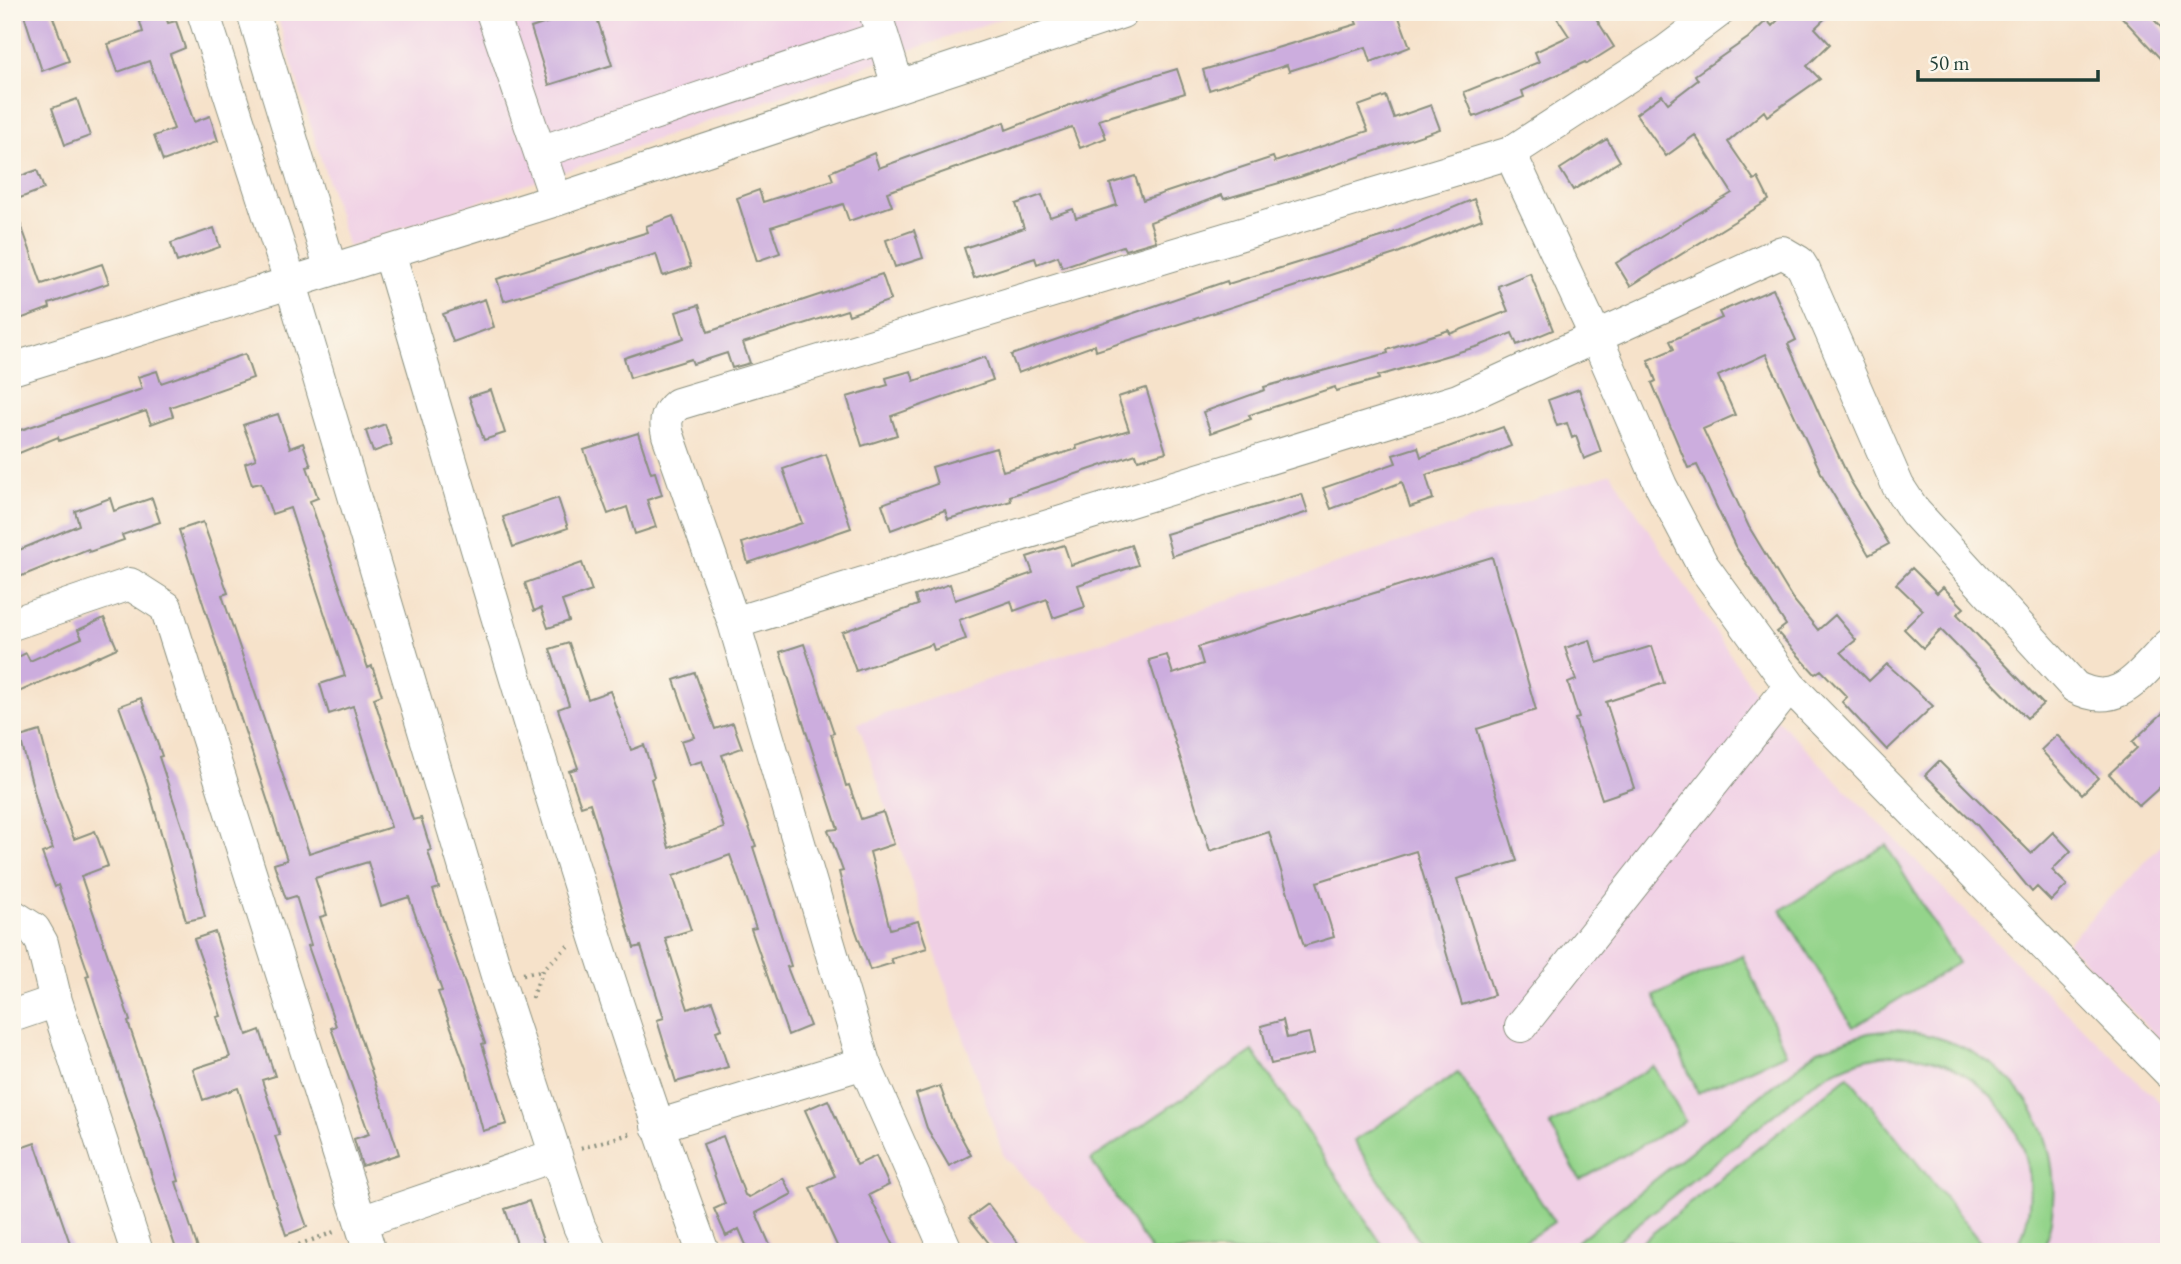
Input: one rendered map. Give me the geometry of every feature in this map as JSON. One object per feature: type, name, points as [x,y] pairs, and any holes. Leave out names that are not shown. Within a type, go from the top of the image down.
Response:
[{"type":"street","points":[[203,12],[291,284],[517,1037],[591,1252]]},
{"type":"street","points":[[253,12],[331,270]]},
{"type":"street","points":[[492,12],[556,200]]},
{"type":"street","points":[[12,369],[556,200],[1122,12]]},
{"type":"street","points":[[947,1252],[864,1063],[734,623],[666,424],[668,411],[678,404],[1510,153],[1665,52],[1718,12]]},
{"type":"street","points":[[540,152],[879,25],[898,86]]},
{"type":"street","points":[[1510,153],[1597,339],[1661,486],[1703,566],[1790,686],[2169,1072]]},
{"type":"street","points":[[389,251],[591,924],[657,1126],[703,1252]]},
{"type":"street","points":[[734,623],[1458,400],[1597,339],[1782,252],[1793,258],[1804,270],[1898,486],[1915,512],[2076,687],[2089,695],[2104,697],[2120,692],[2169,645]]},
{"type":"street","points":[[12,624],[130,584],[166,607],[365,1237],[556,1156]]},
{"type":"street","points":[[1521,1026],[1790,686]]},
{"type":"street","points":[[12,915],[34,929],[42,943],[57,1002],[137,1252]]},
{"type":"street","points":[[12,1016],[57,1002]]},
{"type":"street","points":[[657,1126],[864,1063]]},
{"type":"path","points":[[517,1037],[543,970],[591,924]]},
{"type":"path","points":[[556,1156],[657,1126]]},
{"type":"path","points":[[279,1252],[365,1237]]},
{"type":"shaded area","points":[[276,12],[1020,12],[348,247]]},
{"type":"shaded area","points":[[1611,473],[1764,706],[2032,979],[2169,1111],[2169,1252],[1097,1252],[1004,1157],[858,723]]},
{"type":"shaded area","points":[[2169,837],[2169,1050],[2067,943]]},
{"type":"green space","points":[[1886,845],[1958,963],[1853,1027],[1781,910]]},
{"type":"green space","points":[[1742,955],[1786,1053],[1698,1093],[1654,996]]},
{"type":"green space","points":[[1894,1030],[1936,1037],[1973,1052],[2003,1074],[2027,1102],[2044,1134],[2052,1170],[2052,1210],[2043,1252],[2015,1252],[2027,1218],[2029,1183],[2023,1150],[2008,1119],[1987,1092],[1960,1071],[1928,1058],[1892,1055],[1850,1064],[1812,1084],[1603,1252],[1564,1252],[1818,1050],[1868,1033]]},
{"type":"green space","points":[[1253,1051],[1387,1252],[1152,1252],[1091,1160]]},
{"type":"green space","points":[[1654,1066],[1685,1121],[1580,1180],[1550,1125]]},
{"type":"green space","points":[[1458,1073],[1554,1222],[1509,1252],[1426,1252],[1354,1141]]},
{"type":"green space","points":[[1848,1076],[1988,1252],[1629,1252]]},
{"type":"building","points":[[23,12],[51,12],[69,61],[42,71]]},
{"type":"building","points":[[137,12],[164,12],[168,23],[176,21],[185,48],[170,54],[194,122],[210,116],[218,141],[163,161],[154,136],[174,129],[149,61],[118,72],[108,44],[143,32]]},
{"type":"building","points":[[579,12],[595,12],[612,65],[549,85],[531,28]]},
{"type":"building","points":[[1352,12],[1397,12],[1410,47],[1371,62],[1366,47],[1289,71],[1287,65],[1209,90],[1203,70],[1357,24]]},
{"type":"building","points":[[1553,12],[1592,12],[1614,47],[1587,64],[1585,62],[1522,91],[1524,97],[1474,117],[1464,92],[1539,62],[1535,52],[1569,36]]},
{"type":"building","points":[[1786,12],[1832,12],[1815,28],[1830,44],[1807,66],[1820,79],[1767,116],[1764,111],[1728,142],[1754,180],[1758,178],[1769,200],[1630,286],[1616,263],[1732,193],[1695,135],[1666,156],[1636,114],[1662,95],[1668,103],[1698,80],[1695,75],[1748,38],[1767,20],[1772,26]]},
{"type":"building","points":[[2117,12],[2147,12],[2169,36],[2169,68]]},
{"type":"building","points":[[1177,69],[1185,93],[1099,120],[1106,138],[1080,148],[1072,127],[887,192],[892,206],[849,221],[843,204],[771,227],[780,253],[757,261],[737,198],[759,190],[763,202],[833,180],[830,172],[874,153],[879,168],[1004,122],[1006,130],[1105,91]]},
{"type":"building","points":[[1386,96],[1394,118],[1431,105],[1440,129],[1300,177],[1224,199],[1222,195],[1150,222],[1156,241],[1125,250],[1123,246],[1062,267],[1058,256],[1037,264],[1035,258],[974,278],[964,248],[1024,228],[1016,204],[1042,195],[1050,217],[1073,209],[1076,218],[1117,205],[1110,184],[1135,176],[1143,200],[1273,157],[1275,162],[1368,131],[1358,106]]},
{"type":"building","points":[[77,99],[90,136],[65,145],[52,108]]},
{"type":"building","points":[[1607,139],[1620,161],[1573,190],[1560,169]]},
{"type":"building","points":[[37,170],[44,189],[12,201],[12,179]]},
{"type":"building","points":[[1474,199],[1482,219],[1395,254],[1096,351],[1095,345],[1018,373],[1011,355],[1227,281],[1228,284],[1388,235]]},
{"type":"building","points":[[15,208],[42,284],[102,264],[109,283],[49,304],[50,308],[20,319],[17,311],[12,312],[12,209]]},
{"type":"building","points":[[673,216],[691,267],[663,276],[656,254],[504,301],[497,279],[648,232],[646,226]]},
{"type":"building","points":[[214,228],[220,247],[177,262],[171,243]]},
{"type":"building","points":[[914,230],[923,258],[895,267],[886,240]]},
{"type":"building","points":[[1530,273],[1553,330],[1517,345],[1512,333],[1479,346],[1378,376],[1379,379],[1336,391],[1335,387],[1249,415],[1251,419],[1211,433],[1203,412],[1265,390],[1264,387],[1388,353],[1387,350],[1449,330],[1450,334],[1508,311],[1498,286]]},
{"type":"building","points":[[882,274],[891,300],[849,315],[847,310],[743,343],[750,363],[732,368],[727,353],[693,364],[691,359],[630,378],[624,358],[684,338],[676,312],[699,305],[708,332]]},
{"type":"building","points":[[1773,289],[1796,340],[1788,344],[1821,418],[1850,480],[1889,544],[1869,555],[1823,477],[1766,354],[1718,376],[1735,415],[1703,429],[1749,527],[1792,598],[1818,630],[1835,615],[1856,640],[1841,652],[1869,681],[1887,664],[1933,706],[1887,750],[1842,702],[1847,697],[1821,670],[1815,674],[1777,632],[1786,625],[1735,546],[1697,465],[1688,468],[1652,383],[1656,381],[1648,360],[1674,349],[1670,341],[1722,318],[1719,312]]},
{"type":"building","points":[[485,299],[494,327],[453,342],[443,314]]},
{"type":"building","points":[[245,354],[253,378],[170,407],[173,416],[151,424],[146,411],[59,441],[58,437],[12,456],[12,433],[142,389],[138,377],[157,371],[161,383]]},
{"type":"building","points":[[985,357],[993,380],[891,416],[897,435],[862,446],[847,397],[888,385],[886,378],[911,371],[914,381]]},
{"type":"building","points":[[1146,388],[1166,452],[1138,460],[1136,454],[1010,496],[1011,501],[948,519],[945,510],[891,530],[882,504],[937,484],[932,467],[996,448],[1003,471],[1129,430],[1118,397]]},
{"type":"building","points":[[1579,389],[1601,452],[1584,459],[1576,436],[1572,438],[1567,423],[1557,426],[1548,400]]},
{"type":"building","points":[[491,390],[505,433],[484,440],[469,397]]},
{"type":"building","points":[[278,414],[290,448],[303,443],[311,466],[307,467],[318,498],[310,501],[368,668],[372,666],[382,695],[374,698],[413,820],[421,818],[439,888],[433,890],[485,1043],[482,1044],[507,1124],[483,1131],[467,1071],[438,992],[442,991],[409,897],[381,906],[368,862],[315,878],[327,915],[320,917],[399,1154],[362,1166],[354,1139],[369,1134],[331,1028],[336,1026],[308,946],[311,945],[296,896],[286,899],[274,864],[287,860],[179,530],[203,522],[228,593],[222,595],[309,853],[391,827],[353,706],[329,714],[320,684],[345,676],[290,508],[272,514],[261,483],[252,485],[245,463],[256,459],[243,425]]},
{"type":"building","points":[[385,424],[392,445],[373,452],[366,431]]},
{"type":"building","points":[[1503,427],[1511,446],[1477,460],[1426,475],[1433,499],[1410,507],[1402,482],[1331,509],[1323,488],[1396,463],[1393,455],[1418,447],[1421,457]]},
{"type":"building","points":[[638,433],[651,473],[655,472],[662,495],[647,500],[656,527],[635,534],[627,507],[608,514],[584,450]]},
{"type":"building","points":[[826,454],[851,528],[748,563],[742,543],[802,523],[783,469]]},
{"type":"building","points":[[1302,494],[1308,512],[1172,556],[1166,534]]},
{"type":"building","points":[[110,498],[114,511],[152,498],[160,522],[122,535],[124,540],[89,552],[88,549],[12,580],[12,553],[79,525],[75,511]]},
{"type":"building","points":[[558,498],[568,528],[513,547],[503,517]]},
{"type":"building","points":[[1064,545],[1071,565],[1131,545],[1138,565],[1078,585],[1085,607],[1053,618],[1047,599],[1014,611],[1011,601],[959,620],[966,639],[934,650],[932,644],[856,671],[842,632],[918,605],[915,596],[950,584],[955,600],[1033,573],[1027,557]]},
{"type":"building","points":[[1492,557],[1536,710],[1477,729],[1517,861],[1457,879],[1494,995],[1462,1005],[1416,851],[1317,882],[1334,937],[1304,946],[1269,832],[1210,851],[1149,660],[1167,655],[1173,674],[1203,664],[1198,647]]},
{"type":"building","points":[[582,563],[592,591],[562,601],[569,621],[548,628],[541,608],[534,611],[525,583]]},
{"type":"building","points":[[1912,568],[1937,593],[1943,587],[1964,608],[1957,614],[2043,704],[2027,718],[1941,630],[1923,648],[1904,629],[1923,610],[1896,584]]},
{"type":"building","points":[[104,618],[117,648],[12,695],[12,660],[26,653],[30,661],[82,638],[78,630]]},
{"type":"building","points":[[1590,640],[1597,663],[1652,646],[1664,683],[1606,702],[1634,788],[1602,799],[1575,719],[1579,718],[1568,683],[1576,680],[1565,648]]},
{"type":"building","points":[[569,643],[588,699],[610,691],[631,750],[644,745],[654,777],[651,779],[669,848],[724,828],[702,761],[689,765],[681,741],[694,737],[674,680],[695,673],[715,729],[733,723],[742,748],[722,755],[756,846],[753,847],[791,966],[787,967],[810,1026],[788,1035],[751,929],[756,928],[730,855],[673,876],[691,930],[665,938],[688,1009],[712,1001],[722,1029],[716,1031],[728,1067],[676,1082],[657,1020],[664,1018],[641,946],[634,948],[590,803],[581,806],[569,771],[578,768],[558,709],[569,705],[550,649]]},
{"type":"building","points":[[804,644],[834,733],[831,734],[846,786],[849,785],[861,819],[883,812],[894,844],[870,852],[890,929],[918,921],[927,948],[891,959],[893,963],[870,970],[849,912],[839,872],[843,871],[828,830],[838,829],[780,652]]},
{"type":"building","points":[[141,698],[162,756],[159,757],[184,832],[205,917],[186,921],[147,783],[119,706]]},
{"type":"building","points":[[2169,707],[2169,779],[2139,806],[2109,774],[2137,748],[2132,742]]},
{"type":"building","points":[[40,731],[57,795],[74,839],[95,831],[108,866],[81,876],[163,1126],[179,1181],[176,1182],[199,1252],[177,1252],[86,976],[89,975],[58,885],[55,887],[42,853],[53,849],[41,818],[20,737]]},
{"type":"building","points":[[2057,735],[2098,778],[2082,794],[2041,750]]},
{"type":"building","points":[[1939,761],[2031,853],[2053,832],[2071,851],[2052,870],[2067,885],[2051,901],[2037,887],[2032,892],[1977,825],[1925,775]]},
{"type":"building","points":[[215,932],[247,1035],[260,1030],[275,1076],[262,1080],[280,1135],[275,1136],[307,1227],[286,1235],[238,1088],[203,1100],[193,1069],[230,1057],[217,1017],[221,1016],[194,939]]},
{"type":"building","points":[[1283,1020],[1287,1038],[1309,1033],[1314,1054],[1271,1064],[1261,1026]]},
{"type":"building","points":[[940,1086],[952,1120],[971,1155],[949,1166],[927,1128],[916,1094]]},
{"type":"building","points":[[828,1100],[857,1165],[876,1156],[889,1185],[869,1195],[897,1252],[840,1252],[810,1188],[835,1176],[805,1110]]},
{"type":"building","points":[[723,1136],[745,1195],[749,1197],[783,1178],[792,1194],[756,1213],[773,1252],[749,1252],[739,1229],[726,1236],[714,1209],[725,1204],[703,1144]]},
{"type":"building","points":[[35,1143],[73,1252],[15,1252],[12,1151]]},
{"type":"building","points":[[529,1201],[547,1252],[520,1252],[505,1209]]},
{"type":"building","points":[[988,1204],[1025,1252],[996,1252],[969,1218]]}]
